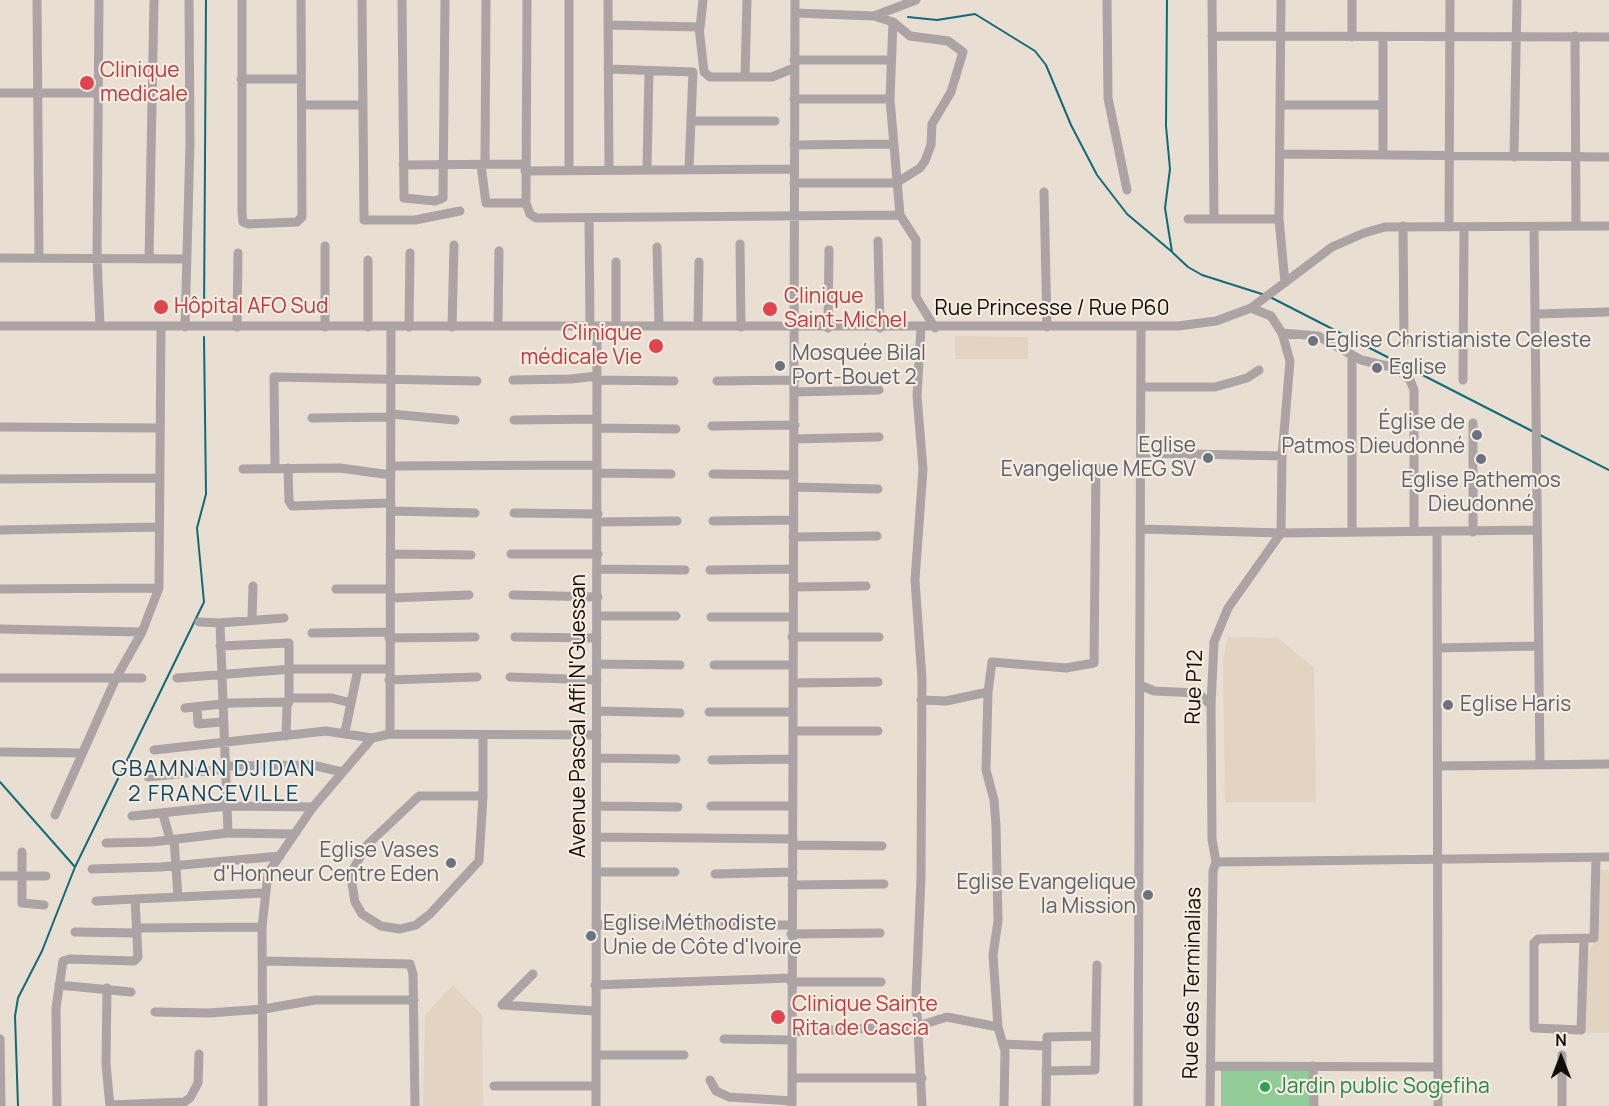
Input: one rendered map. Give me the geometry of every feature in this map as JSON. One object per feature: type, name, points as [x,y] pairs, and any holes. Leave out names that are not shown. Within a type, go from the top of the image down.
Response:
[{"type":"street","points":[[37,0],[39,257]]},
{"type":"street","points":[[99,0],[97,258],[100,326]]},
{"type":"street","points":[[149,259],[154,0]]},
{"type":"street","points":[[185,327],[185,259],[190,143],[189,0]]},
{"type":"street","points":[[242,0],[243,222],[300,221],[301,0]]},
{"type":"street","points":[[362,0],[364,220],[415,220],[459,211]]},
{"type":"street","points":[[402,0],[405,200],[435,201],[443,198],[445,0]]},
{"type":"street","points":[[486,0],[483,165],[486,203],[526,203]]},
{"type":"street","points":[[527,0],[526,203],[530,214],[536,218],[900,215]]},
{"type":"street","points":[[569,0],[569,170]]},
{"type":"street","points":[[608,0],[609,169]]},
{"type":"street","points":[[703,0],[700,28],[704,72]]},
{"type":"street","points":[[745,77],[747,0]]},
{"type":"street","points":[[710,1080],[716,1091],[729,1097],[792,1104],[790,929],[793,872],[792,617],[796,328],[795,0]]},
{"type":"street","points":[[874,16],[916,0]]},
{"type":"street","points":[[1107,0],[1108,98],[1127,190]]},
{"type":"street","points":[[1212,0],[1214,219]]},
{"type":"street","points":[[1281,0],[1280,219],[1285,283]]},
{"type":"street","points":[[1352,0],[1352,37]]},
{"type":"street","points":[[1449,227],[1450,0]]},
{"type":"street","points":[[1514,157],[1517,0]]},
{"type":"street","points":[[794,183],[896,183],[914,172],[926,161],[931,145],[932,124],[951,92],[963,52],[960,47],[948,41],[910,36],[892,22],[874,16],[795,14]]},
{"type":"street","points":[[892,22],[890,99],[892,144],[900,215],[916,240],[917,302],[935,328]]},
{"type":"street","points":[[608,25],[700,28]]},
{"type":"street","points":[[1212,36],[1609,37]]},
{"type":"street","points":[[1575,36],[1576,226]]},
{"type":"street","points":[[1383,38],[1383,154]]},
{"type":"street","points":[[608,69],[704,72],[710,77],[772,77],[794,64],[891,60]]},
{"type":"street","points":[[647,169],[649,71]]},
{"type":"street","points":[[689,169],[693,72]]},
{"type":"street","points":[[241,79],[301,79]]},
{"type":"street","points":[[0,93],[97,93]]},
{"type":"street","points":[[794,99],[890,99]]},
{"type":"street","points":[[302,105],[362,105]]},
{"type":"street","points":[[1281,105],[1383,105]]},
{"type":"street","points":[[692,121],[775,121]]},
{"type":"street","points":[[794,145],[892,144]]},
{"type":"street","points":[[1281,154],[1609,157]]},
{"type":"street","points":[[403,165],[483,165],[569,170],[794,169]]},
{"type":"street","points":[[1044,192],[1047,327]]},
{"type":"street","name":"Avenue Pascal Affi N'Guessan","points":[[589,218],[597,378],[598,837],[594,1011],[596,1106]]},
{"type":"street","points":[[1188,219],[1280,219]]},
{"type":"street","points":[[1404,226],[1404,342]]},
{"type":"street","name":"Rue Princesse / Rue P60","points":[[0,326],[935,328],[1141,327],[1206,323],[1251,308],[1274,293],[1323,253],[1350,239],[1385,227],[1609,226]]},
{"type":"street","points":[[1534,227],[1540,764]]},
{"type":"street","points":[[1463,380],[1464,228]]},
{"type":"street","points":[[878,241],[880,328]]},
{"type":"street","points":[[740,244],[741,327]]},
{"type":"street","points":[[452,327],[454,245]]},
{"type":"street","points":[[325,246],[325,327]]},
{"type":"street","points":[[657,247],[659,326]]},
{"type":"street","points":[[828,328],[829,250]]},
{"type":"street","points":[[498,326],[499,251]]},
{"type":"street","points":[[237,327],[238,253]]},
{"type":"street","points":[[409,327],[410,253]]},
{"type":"street","points":[[0,258],[185,259]]},
{"type":"street","points":[[368,260],[368,327]]},
{"type":"street","points":[[616,262],[616,326]]},
{"type":"street","points":[[698,326],[699,262]]},
{"type":"street","points":[[1251,308],[1270,316],[1282,333],[1290,361],[1282,456],[1281,533]]},
{"type":"street","points":[[1535,314],[1609,312]]},
{"type":"street","points":[[54,815],[116,678],[142,632],[159,588],[158,478],[161,327]]},
{"type":"street","points":[[390,734],[391,327]]},
{"type":"street","points":[[1138,1106],[1141,327]]},
{"type":"street","points":[[921,328],[917,396],[923,479],[915,580],[921,700],[921,878],[917,937],[922,1106]]},
{"type":"street","points":[[1282,333],[1318,336],[1370,364],[1396,368],[1413,385],[1414,531]]},
{"type":"street","points":[[1352,356],[1352,530]]},
{"type":"street","points":[[1141,387],[1215,387],[1246,378],[1259,370]]},
{"type":"street","points":[[275,468],[274,377],[292,375],[477,381]]},
{"type":"street","points":[[513,380],[597,378],[674,381]]},
{"type":"street","points":[[717,381],[795,380]]},
{"type":"street","points":[[795,392],[879,390]]},
{"type":"street","points":[[312,418],[391,415],[454,420]]},
{"type":"street","points":[[514,420],[676,429]]},
{"type":"street","points":[[1473,423],[1473,532]]},
{"type":"street","points":[[711,426],[795,425]]},
{"type":"street","points":[[0,427],[159,428]]},
{"type":"street","points":[[794,439],[879,437]]},
{"type":"street","points":[[1141,453],[1282,456]]},
{"type":"street","points":[[1004,1106],[1004,1044],[999,1027],[993,955],[999,921],[996,825],[994,800],[986,770],[988,692],[992,662],[1066,668],[1094,663],[1096,467]]},
{"type":"street","points":[[288,468],[289,501],[292,506],[391,507],[475,513]]},
{"type":"street","points":[[243,469],[597,469],[671,474]]},
{"type":"street","points":[[713,474],[794,474]]},
{"type":"street","points":[[0,479],[158,478]]},
{"type":"street","points":[[794,487],[878,489]]},
{"type":"street","points":[[514,513],[677,521]]},
{"type":"street","points":[[712,521],[794,520]]},
{"type":"street","points":[[0,530],[159,527]]},
{"type":"street","points":[[1141,529],[1281,533],[1352,530],[1473,532],[1538,530]]},
{"type":"street","points":[[1437,532],[1438,1106]]},
{"type":"street","name":"Rue P12","points":[[1216,862],[1212,849],[1211,705],[1214,648],[1222,618],[1281,533]]},
{"type":"street","points":[[793,537],[877,536]]},
{"type":"street","points":[[390,554],[471,555]]},
{"type":"street","points":[[511,554],[598,554]]},
{"type":"street","points":[[710,570],[793,568]]},
{"type":"street","points":[[598,569],[685,570]]},
{"type":"street","points":[[252,619],[253,586]]},
{"type":"street","points":[[793,586],[866,586]]},
{"type":"street","points":[[0,589],[159,588]]},
{"type":"street","points":[[336,589],[469,595]]},
{"type":"street","points":[[513,595],[598,597]]},
{"type":"street","points":[[597,616],[676,616]]},
{"type":"street","points":[[711,617],[792,617]]},
{"type":"street","points":[[199,622],[219,623],[284,618]]},
{"type":"street","points":[[219,623],[228,832]]},
{"type":"street","points":[[0,629],[142,632]]},
{"type":"street","points":[[312,633],[475,638]]},
{"type":"street","points":[[515,637],[597,638]]},
{"type":"street","points":[[792,637],[879,637]]},
{"type":"street","points":[[220,646],[289,643],[290,669],[289,700],[286,705],[286,736]]},
{"type":"street","points":[[1438,648],[1538,646]]},
{"type":"street","points":[[597,664],[680,665]]},
{"type":"street","points":[[714,665],[793,665]]},
{"type":"street","points":[[177,678],[290,669],[389,669]]},
{"type":"street","points":[[345,732],[358,669]]},
{"type":"street","points":[[389,680],[477,677]]},
{"type":"street","points":[[510,677],[597,680]]},
{"type":"street","points":[[0,678],[142,678]]},
{"type":"street","points":[[793,683],[878,682]]},
{"type":"street","points":[[1140,685],[1154,691],[1198,693],[1211,705]]},
{"type":"street","points":[[921,700],[946,701],[988,692]]},
{"type":"street","points":[[184,708],[231,702],[332,698],[351,703]]},
{"type":"street","points":[[197,706],[198,724],[222,722]]},
{"type":"street","points":[[597,711],[680,713]]},
{"type":"street","points":[[709,712],[793,712]]},
{"type":"street","points":[[154,750],[326,731],[345,732],[372,738],[390,734],[597,735]]},
{"type":"street","points":[[793,731],[878,731]]},
{"type":"street","points":[[483,736],[483,795],[479,861],[430,914],[416,925],[400,929],[381,926],[362,914],[355,902],[352,884],[354,868],[366,846],[419,796],[483,795]]},
{"type":"street","points":[[263,1106],[264,961],[262,927],[268,873],[313,807],[372,738]]},
{"type":"street","points":[[0,752],[82,753]]},
{"type":"street","points":[[598,758],[676,759]]},
{"type":"street","points":[[712,760],[793,759]]},
{"type":"street","points":[[1439,766],[1609,764]]},
{"type":"street","points":[[148,777],[225,768],[312,765],[342,772]]},
{"type":"street","points":[[132,816],[227,806],[313,807]]},
{"type":"street","points":[[598,806],[678,807]]},
{"type":"street","points":[[711,806],[793,806]]},
{"type":"street","points":[[163,814],[172,839],[177,864],[178,897]]},
{"type":"street","points":[[106,843],[172,839],[228,832],[293,834]]},
{"type":"street","points":[[598,837],[882,846]]},
{"type":"street","points":[[22,852],[22,903],[44,905]]},
{"type":"street","points":[[92,869],[138,869],[280,855]]},
{"type":"street","points":[[1216,862],[1609,857]]},
{"type":"street","points":[[1584,939],[1581,1031],[1534,1028],[1536,940],[1584,939],[1594,936],[1596,858]]},
{"type":"street","name":"Rue des Terminalias","points":[[1210,1106],[1213,871],[1216,862]]},
{"type":"street","points":[[597,872],[675,872]]},
{"type":"street","points":[[715,874],[793,872]]},
{"type":"street","points":[[0,876],[46,876]]},
{"type":"street","points":[[792,885],[884,884]]},
{"type":"street","points":[[96,901],[265,892]]},
{"type":"street","points":[[57,1106],[56,1008],[63,961],[134,961],[138,957],[135,899]]},
{"type":"street","points":[[596,925],[880,933]]},
{"type":"street","points":[[75,932],[262,927]]},
{"type":"street","points":[[264,961],[404,963],[413,968],[415,1106]]},
{"type":"street","points":[[1046,1071],[1095,1070],[1097,965]]},
{"type":"street","points":[[533,974],[502,1005],[594,1011]]},
{"type":"street","points":[[595,985],[791,980],[881,981]]},
{"type":"street","points":[[59,985],[131,992]]},
{"type":"street","points":[[107,988],[106,1065],[110,1106],[184,1102],[190,1098],[198,1083],[199,1054]]},
{"type":"street","points":[[155,1012],[209,1014],[264,1009],[315,999],[414,1000]]},
{"type":"street","points":[[724,1039],[918,1026],[947,1017],[999,1027]]},
{"type":"street","points":[[1046,1106],[1046,1038],[1050,1035],[1096,1036]]},
{"type":"street","points":[[0,1039],[1,1106]]},
{"type":"street","points":[[1004,1044],[1046,1046]]},
{"type":"street","points":[[596,1056],[684,1055]]},
{"type":"street","points":[[1562,1055],[1562,1106]]},
{"type":"street","points":[[1210,1066],[1438,1066]]},
{"type":"street","points":[[1313,1066],[1314,1106]]},
{"type":"street","points":[[792,1078],[922,1078]]},
{"type":"street","points":[[494,1086],[596,1086]]},
{"type":"shaded area","points":[[955,336],[1028,337],[1028,359],[955,359]]},
{"type":"shaded area","points":[[1228,637],[1278,638],[1314,668],[1316,802],[1225,802],[1223,659]]},
{"type":"shaded area","points":[[1599,870],[1609,870],[1609,1033],[1582,1033],[1580,953],[1589,952],[1598,935]]},
{"type":"shaded area","points":[[453,985],[482,1015],[483,1106],[423,1106],[425,1015]]},
{"type":"green space","name":"Jardin public Sogefiha","points":[[1309,1068],[1310,1106],[1221,1106],[1221,1069]]},
{"type":"waterway","points":[[204,317],[206,0]]},
{"type":"waterway","points":[[1167,0],[1166,126],[1170,169],[1165,208],[1172,252],[1188,267],[1202,275],[1265,295]]},
{"type":"waterway","points":[[908,17],[937,20],[975,14],[1035,51],[1046,65],[1071,125],[1097,175],[1127,214],[1171,251]]},
{"type":"waterway","points":[[1270,297],[1532,431]]},
{"type":"waterway","points":[[18,1106],[15,1016],[18,998],[42,951],[75,867],[204,602],[197,528],[206,494],[204,337]]},
{"type":"waterway","points":[[1540,435],[1609,470]]},
{"type":"waterway","points":[[0,782],[75,867]]},
{"type":"place","name":"Clinique medicale","points":[[87,83]]},
{"type":"place","name":"Hôpital AFO Sud","points":[[161,307]]},
{"type":"place","name":"Clinique Saint-Michel","points":[[770,309]]},
{"type":"place","name":"Eglise Christianiste Celeste","points":[[1313,341]]},
{"type":"place","name":"Clinique médicale Vie","points":[[656,346]]},
{"type":"place","name":"Mosquée Bilal Port-Bouet 2","points":[[780,366]]},
{"type":"place","name":"Eglise","points":[[1377,368]]},
{"type":"place","name":"Église de Patmos Dieudonné","points":[[1477,435]]},
{"type":"place","name":"Eglise Evangelique MEG SV","points":[[1208,458]]},
{"type":"place","name":"Eglise Pathemos Dieudonné","points":[[1481,459]]},
{"type":"place","name":"Eglise Haris","points":[[1448,705]]},
{"type":"place","name":"Eglise Vases d'Honneur Centre Eden","points":[[451,863]]},
{"type":"place","name":"Eglise Evangelique la Mission","points":[[1148,895]]},
{"type":"place","name":"Eglise Méthodiste Unie de Côte d'Ivoire","points":[[591,936]]},
{"type":"place","name":"Clinique Sainte Rita de Cascia","points":[[778,1017]]},
{"type":"place","name":"Jardin public Sogefiha","points":[[1265,1087]]},
{"type":"district","name":"GBAMNAN DJIDAN 2 FRANCEVILLE","points":[[214,782]]}]
